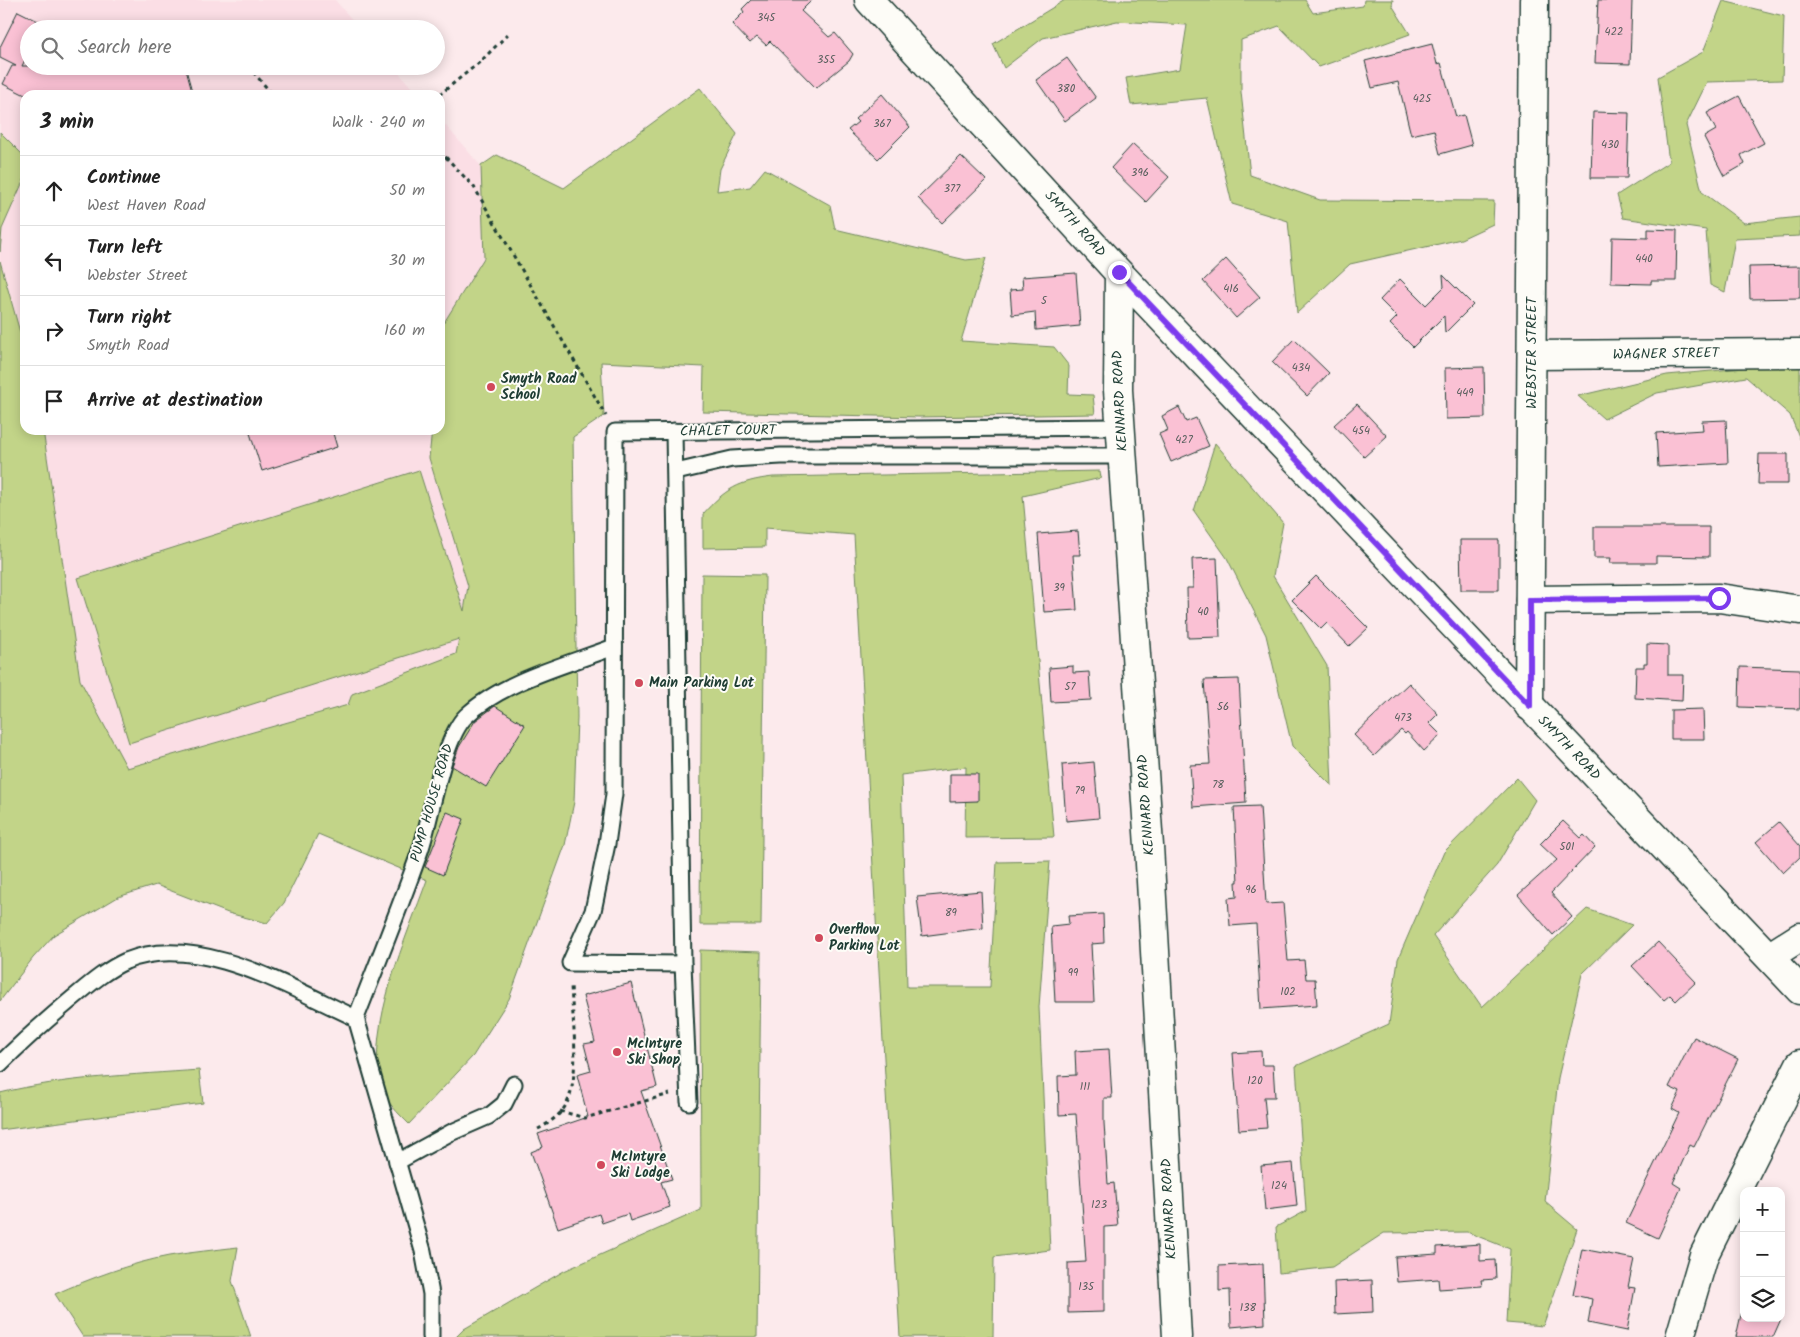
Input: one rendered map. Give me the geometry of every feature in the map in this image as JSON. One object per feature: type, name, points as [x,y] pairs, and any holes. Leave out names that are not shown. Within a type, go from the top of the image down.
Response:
[{"type":"street","name":"SMYTH ROAD","points":[[869,0],[1119,272],[1770,956],[1800,990]]},
{"type":"street","name":"WEBSTER STREET","points":[[1530,706],[1534,0]]},
{"type":"street","name":"KENNARD ROAD","points":[[1119,272],[1120,427],[1149,856],[1177,1337]]},
{"type":"street","name":"WAGNER STREET","points":[[1532,355],[1800,352]]},
{"type":"street","points":[[1530,600],[1719,598],[1800,610]]},
{"type":"street","points":[[1770,956],[1800,937]]},
{"type":"street","points":[[1680,1337],[1704,1255],[1800,1064]]},
{"type":"lane","name":"CHALET COURT","points":[[1120,427],[674,431],[676,472],[732,459],[781,456],[1123,456]]},
{"type":"lane","points":[[674,431],[615,432],[614,794],[607,844],[593,911],[570,963],[683,964]]},
{"type":"lane","points":[[676,472],[683,964],[689,1095]]},
{"type":"lane","name":"PUMP HOUSE ROAD","points":[[356,1018],[421,846],[450,739],[464,718],[479,705],[503,691],[541,674],[614,647]]},
{"type":"lane","points":[[0,1064],[28,1036],[105,972],[128,961],[154,954],[180,953],[206,956],[264,976],[356,1018],[423,1251],[431,1294],[431,1337]]},
{"type":"lane","points":[[397,1162],[450,1133],[488,1116],[504,1104],[514,1084]]},
{"type":"path","points":[[445,90],[480,62],[510,32]]},
{"type":"path","points":[[256,75],[269,90]]},
{"type":"path","points":[[445,156],[474,187],[615,432]]},
{"type":"path","points":[[538,1129],[548,1124],[567,1104],[575,1066],[570,963]]},
{"type":"path","points":[[560,1111],[585,1118],[689,1095]]},
{"type":"shaded area","name":"Smyth Road School","points":[[0,0],[335,0],[352,20],[20,20],[20,75],[401,75],[414,90],[20,90],[20,435],[445,435],[445,125],[549,244],[530,652],[0,805]]},
{"type":"green space","points":[[1065,0],[1305,0],[1313,13],[1363,6],[1364,0],[1393,0],[1392,5],[1410,34],[1319,67],[1279,26],[1241,40],[1241,92],[1250,175],[1320,200],[1494,201],[1493,224],[1461,239],[1350,264],[1297,313],[1288,221],[1232,204],[1207,98],[1131,105],[1126,78],[1180,69],[1187,25],[1117,21],[1043,38],[1004,68],[993,44]]},
{"type":"green space","points":[[1723,1],[1784,16],[1782,80],[1707,82],[1686,125],[1702,192],[1744,223],[1800,217],[1800,236],[1735,239],[1725,292],[1710,285],[1706,230],[1623,218],[1617,195],[1669,162],[1658,77],[1703,52]]},
{"type":"green space","points":[[700,88],[737,134],[720,169],[717,191],[750,187],[765,169],[830,205],[835,229],[966,260],[986,258],[961,341],[1054,347],[1069,366],[1068,394],[1093,395],[1095,414],[919,417],[703,412],[704,367],[601,362],[604,416],[573,437],[577,718],[574,802],[565,845],[509,999],[473,1056],[409,1124],[389,1102],[381,1087],[378,1063],[379,1038],[390,982],[427,880],[318,834],[284,903],[267,923],[228,913],[156,885],[118,897],[54,935],[33,958],[0,1001],[0,261],[20,332],[20,435],[44,435],[80,680],[127,768],[348,705],[352,694],[456,654],[459,639],[129,743],[78,578],[419,470],[464,611],[468,586],[429,458],[431,435],[445,435],[445,321],[484,258],[481,166],[497,155],[564,188]]},
{"type":"green space","points":[[0,132],[20,152],[20,188],[2,229],[0,252]]},
{"type":"green space","points":[[1800,363],[1800,439],[1790,415],[1746,377],[1657,393],[1604,419],[1578,396],[1667,375]]},
{"type":"green space","points":[[1215,443],[1283,523],[1273,576],[1327,666],[1332,786],[1292,746],[1266,635],[1227,558],[1194,511]]},
{"type":"green space","points":[[1100,471],[1101,478],[1023,496],[1054,837],[965,838],[966,767],[901,775],[907,987],[990,987],[997,862],[1050,861],[1039,1007],[1050,1250],[994,1257],[993,1337],[900,1337],[854,535],[765,528],[765,547],[703,548],[703,514],[726,492],[751,481],[773,477]]},
{"type":"green space","points":[[702,574],[765,575],[761,925],[700,925]]},
{"type":"green space","points":[[1517,778],[1535,800],[1497,865],[1433,936],[1482,1007],[1587,909],[1632,925],[1582,974],[1558,1078],[1545,1202],[1577,1229],[1543,1326],[1506,1323],[1510,1249],[1467,1232],[1384,1233],[1332,1267],[1279,1273],[1276,1227],[1306,1211],[1296,1066],[1389,1024],[1398,959],[1444,852]]},
{"type":"green space","points":[[700,950],[761,952],[757,1337],[456,1337],[464,1329],[564,1271],[701,1210]]},
{"type":"green space","points":[[199,1070],[203,1103],[0,1130],[0,1093],[74,1080]]},
{"type":"green space","points":[[238,1247],[232,1281],[251,1337],[83,1337],[55,1294],[97,1277],[155,1259]]},
{"type":"building","points":[[751,0],[812,0],[801,11],[829,37],[835,33],[853,54],[849,61],[816,88],[770,41],[766,45],[757,37],[750,43],[732,24],[744,12],[742,9]]},
{"type":"building","points":[[1598,0],[1632,0],[1630,64],[1595,63]]},
{"type":"building","points":[[18,11],[36,20],[20,20],[20,75],[187,75],[192,90],[20,90],[20,92],[3,84],[12,66],[16,66],[0,58],[0,47]]},
{"type":"building","points":[[1432,44],[1437,64],[1441,63],[1456,117],[1464,115],[1472,145],[1440,154],[1434,130],[1411,135],[1398,82],[1372,88],[1365,61]]},
{"type":"building","points":[[1067,58],[1096,98],[1065,121],[1036,80]]},
{"type":"building","points":[[882,94],[910,127],[878,159],[848,130],[858,122],[855,119]]},
{"type":"building","points":[[1739,96],[1764,143],[1741,155],[1745,164],[1724,176],[1704,137],[1716,130],[1707,113]]},
{"type":"building","points":[[1593,112],[1629,113],[1627,178],[1591,178]]},
{"type":"building","points":[[1133,144],[1169,177],[1146,202],[1111,168]]},
{"type":"building","points":[[961,156],[986,180],[942,223],[918,198]]},
{"type":"building","points":[[1648,229],[1677,230],[1676,281],[1651,281],[1651,284],[1611,283],[1612,237],[1648,238]]},
{"type":"building","points":[[1226,259],[1260,297],[1236,318],[1203,281]]},
{"type":"building","points":[[1800,266],[1800,298],[1750,299],[1749,267]]},
{"type":"building","points":[[1076,273],[1080,326],[1036,330],[1035,312],[1012,315],[1010,290],[1023,289],[1022,277]]},
{"type":"building","points":[[1443,275],[1473,305],[1445,333],[1444,316],[1413,347],[1390,324],[1397,317],[1380,300],[1400,279],[1426,305],[1444,287]]},
{"type":"building","points":[[1294,339],[1329,373],[1307,396],[1272,362]]},
{"type":"building","points":[[1484,367],[1485,418],[1446,419],[1445,368]]},
{"type":"building","points":[[1357,404],[1387,436],[1364,457],[1334,425]]},
{"type":"building","points":[[1179,407],[1186,422],[1196,418],[1209,446],[1171,462],[1159,434],[1168,430],[1162,416]]},
{"type":"building","points":[[1726,420],[1728,463],[1658,467],[1656,433],[1703,430],[1702,421]]},
{"type":"building","points":[[251,435],[333,435],[337,447],[262,471]]},
{"type":"building","points":[[1759,454],[1788,454],[1788,484],[1758,484]]},
{"type":"building","points":[[1594,527],[1709,527],[1709,557],[1656,556],[1656,563],[1610,563],[1611,558],[1594,558]]},
{"type":"building","points":[[1078,531],[1080,555],[1073,555],[1077,610],[1044,612],[1038,534]]},
{"type":"building","points":[[1460,540],[1499,540],[1499,590],[1461,590]]},
{"type":"building","points":[[1217,558],[1220,637],[1188,638],[1187,588],[1193,588],[1192,559]]},
{"type":"building","points":[[1316,576],[1368,628],[1349,646],[1327,623],[1321,629],[1292,600]]},
{"type":"building","points":[[1647,644],[1668,645],[1668,675],[1683,675],[1682,701],[1635,698],[1636,667],[1644,667],[1644,663],[1647,663]]},
{"type":"building","points":[[1073,666],[1073,673],[1089,672],[1091,700],[1051,702],[1049,668]]},
{"type":"building","points":[[1740,667],[1800,669],[1800,709],[1739,707]]},
{"type":"building","points":[[1239,679],[1246,803],[1193,807],[1190,765],[1210,764],[1204,680]]},
{"type":"building","points":[[1409,683],[1438,714],[1429,723],[1441,735],[1424,751],[1407,732],[1405,734],[1401,730],[1374,756],[1354,735]]},
{"type":"building","points":[[495,706],[525,725],[486,787],[452,766],[459,747],[475,721]]},
{"type":"building","points":[[1703,709],[1704,739],[1671,739],[1671,710]]},
{"type":"building","points":[[1094,762],[1099,818],[1066,821],[1062,765]]},
{"type":"building","points":[[950,774],[978,774],[978,801],[950,802]]},
{"type":"building","points":[[1260,806],[1266,904],[1283,903],[1288,961],[1304,960],[1306,979],[1315,979],[1317,1005],[1261,1009],[1256,924],[1230,926],[1228,898],[1237,897],[1236,882],[1238,882],[1234,807]]},
{"type":"building","points":[[447,812],[464,819],[443,875],[425,867]]},
{"type":"building","points":[[1563,821],[1581,838],[1584,835],[1595,847],[1551,893],[1572,917],[1553,935],[1518,895],[1557,860],[1540,844]]},
{"type":"building","points":[[1779,822],[1800,846],[1800,857],[1783,873],[1756,842]]},
{"type":"building","points":[[981,891],[983,928],[922,936],[917,897]]},
{"type":"building","points":[[1103,914],[1104,943],[1091,944],[1094,1002],[1055,1002],[1051,926],[1069,924],[1068,916]]},
{"type":"building","points":[[1658,942],[1696,982],[1676,1001],[1670,995],[1664,1000],[1632,966]]},
{"type":"building","points":[[631,983],[657,1087],[641,1091],[672,1179],[661,1182],[670,1207],[630,1221],[628,1214],[602,1223],[599,1214],[558,1228],[531,1152],[543,1147],[538,1134],[588,1117],[577,1075],[591,1071],[584,1044],[595,1042],[583,996]]},
{"type":"building","points":[[1694,1037],[1738,1059],[1694,1147],[1690,1145],[1673,1183],[1681,1188],[1658,1238],[1626,1223],[1679,1113],[1672,1109],[1680,1092],[1669,1087]]},
{"type":"building","points":[[1109,1049],[1112,1098],[1104,1098],[1104,1123],[1108,1184],[1114,1183],[1118,1226],[1104,1227],[1104,1312],[1068,1313],[1068,1263],[1086,1262],[1076,1114],[1059,1115],[1058,1076],[1076,1075],[1075,1051]]},
{"type":"building","points":[[1261,1051],[1262,1065],[1273,1065],[1275,1097],[1264,1097],[1267,1128],[1239,1130],[1233,1053]]},
{"type":"building","points":[[1293,1163],[1297,1206],[1265,1210],[1261,1166]]},
{"type":"building","points":[[1480,1244],[1480,1261],[1495,1260],[1496,1279],[1481,1280],[1482,1286],[1439,1289],[1438,1279],[1397,1282],[1395,1257],[1437,1254],[1437,1247]]},
{"type":"building","points":[[1582,1249],[1634,1259],[1628,1287],[1635,1288],[1627,1331],[1588,1323],[1592,1299],[1573,1295]]},
{"type":"building","points":[[1263,1264],[1265,1324],[1231,1327],[1230,1290],[1219,1291],[1219,1266]]},
{"type":"building","points":[[1372,1280],[1373,1312],[1335,1314],[1334,1282]]},
{"type":"building","points":[[1740,1319],[1740,1322],[1780,1322],[1773,1337],[1736,1337]]},
{"type":"place","name":"Smyth Road School","points":[[491,387]]},
{"type":"place","name":"Main Parking Lot","points":[[639,683]]},
{"type":"place","name":"Overflow Parking Lot","points":[[819,938]]},
{"type":"place","name":"McIntyre Ski Shop","points":[[617,1052]]},
{"type":"place","name":"McIntyre Ski Lodge","points":[[601,1165]]},
{"type":"route","points":[[1119,272],[1530,706],[1530,600],[1719,598]]}]
